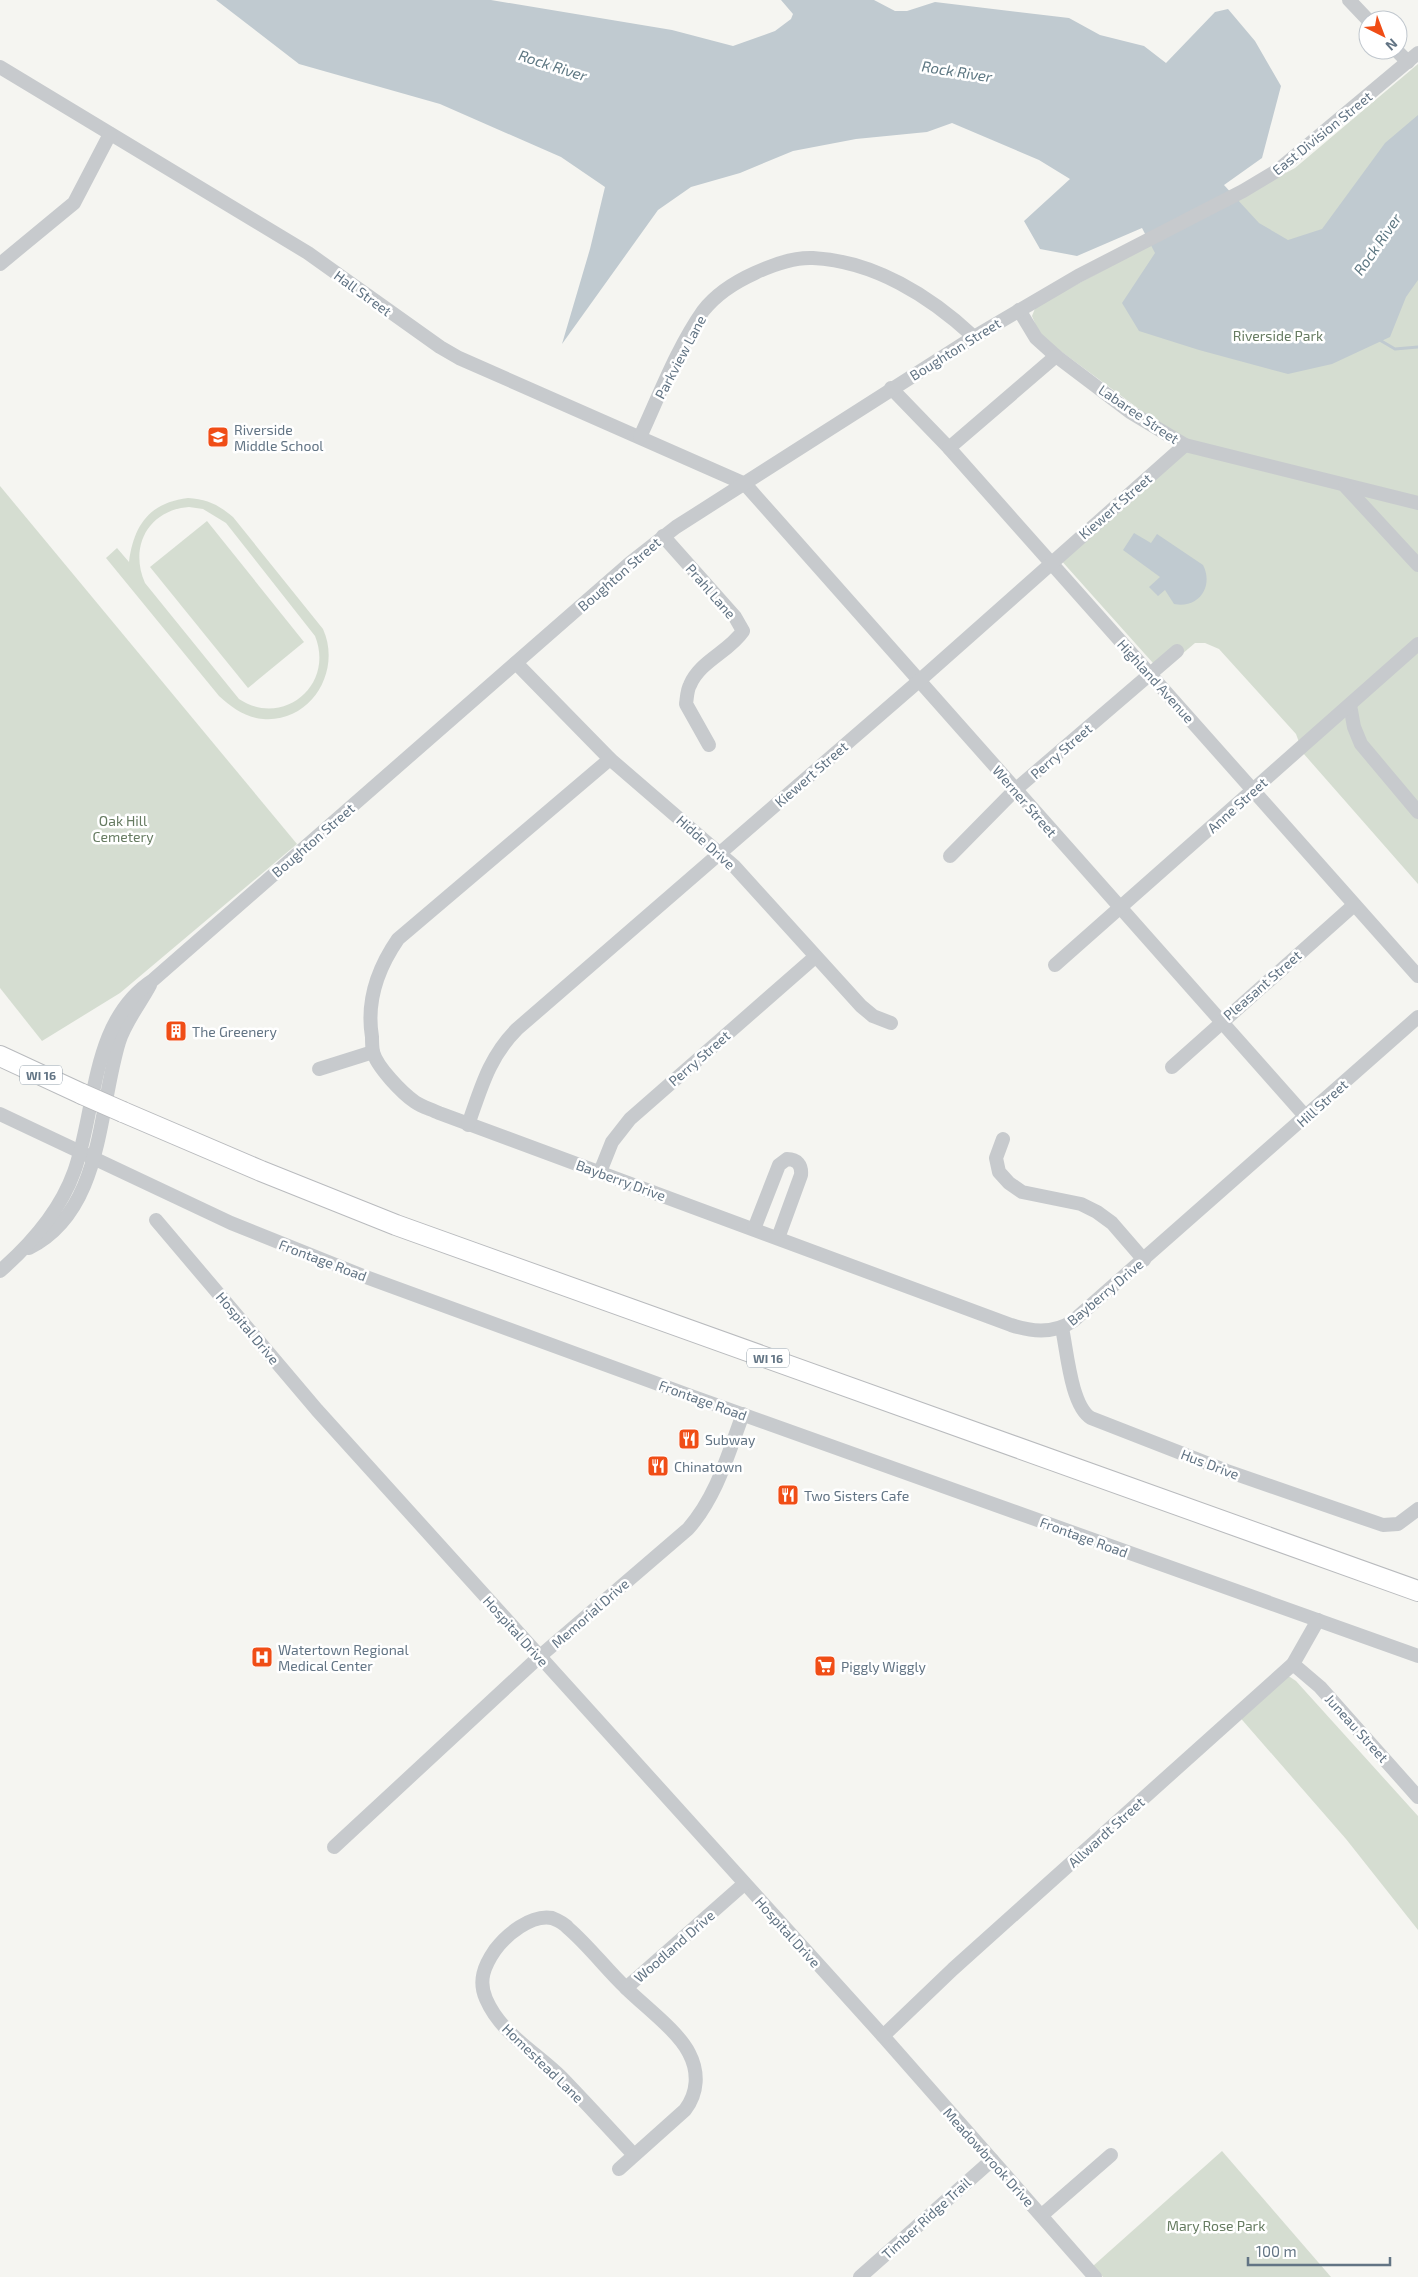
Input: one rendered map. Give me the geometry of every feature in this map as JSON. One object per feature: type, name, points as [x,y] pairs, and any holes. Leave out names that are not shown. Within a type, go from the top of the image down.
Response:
[{"type":"highway","name":"WI 16","points":[[0,1056],[82,1094],[261,1171],[396,1225],[1418,1591]]},
{"type":"street","points":[[1349,0],[1358,10]]},
{"type":"street","name":"East Division Street","points":[[1140,245],[1243,191],[1278,170],[1300,154],[1413,58]]},
{"type":"street","name":"Hall Street","points":[[0,67],[308,254],[440,347],[459,358],[745,484]]},
{"type":"street","points":[[0,264],[74,203],[110,134]]},
{"type":"street","name":"Boughton Street","points":[[0,1271],[22,1252],[54,1211],[87,1156],[98,1069],[112,1031],[132,996],[153,980],[663,536],[974,336],[1078,276],[1140,245]]},
{"type":"street","name":"Parkview Lane","points":[[640,437],[691,332],[704,311],[720,293],[737,282],[778,264],[813,258],[851,264],[878,272],[952,316],[974,336]]},
{"type":"street","name":"Labaree Street","points":[[1019,310],[1036,338],[1056,356],[1130,412],[1185,445],[1354,491],[1418,503]]},
{"type":"street","points":[[950,448],[1056,356]]},
{"type":"street","name":"Highland Avenue","points":[[891,388],[950,448],[1418,976]]},
{"type":"street","name":"Kiewert Street","points":[[468,1124],[491,1062],[504,1042],[920,680],[1185,445]]},
{"type":"street","name":"Werner Street","points":[[745,484],[1306,1117]]},
{"type":"street","points":[[1354,491],[1418,565]]},
{"type":"street","name":"Prahl Lane","points":[[663,536],[735,617],[743,631],[737,641],[708,663],[690,684],[686,704],[709,744]]},
{"type":"street","name":"Anne Street","points":[[1055,965],[1418,644]]},
{"type":"street","name":"Perry Street","points":[[950,856],[1015,790],[1177,651]]},
{"type":"street","name":"Hidde Drive","points":[[516,663],[610,759],[721,853],[860,1006],[872,1016],[891,1023]]},
{"type":"street","points":[[1350,705],[1354,727],[1361,744],[1418,812]]},
{"type":"street","name":"Bayberry Drive","points":[[610,759],[398,939],[386,956],[375,984],[369,1022],[373,1052],[384,1070],[416,1103],[468,1124],[1023,1329],[1041,1331],[1062,1328],[1073,1321],[1225,1188]]},
{"type":"street","name":"Pleasant Street","points":[[1172,1067],[1220,1022],[1354,905]]},
{"type":"street","name":"Perry Street","points":[[600,1172],[612,1142],[630,1119],[815,957]]},
{"type":"street","name":"Hill Street","points":[[1225,1188],[1418,1017]]},
{"type":"street","points":[[319,1069],[373,1052]]},
{"type":"street","name":"Frontage Road","points":[[0,1114],[231,1223],[354,1272],[743,1414],[1418,1656]]},
{"type":"street","points":[[1003,1139],[996,1158],[999,1172],[1009,1183],[1022,1192],[1080,1204],[1097,1212],[1112,1223],[1144,1260]]},
{"type":"street","points":[[754,1229],[779,1165],[787,1159],[796,1160],[800,1165],[801,1175],[778,1238]]},
{"type":"street","name":"Hospital Drive","points":[[156,1220],[317,1410],[883,2036]]},
{"type":"street","name":"Hus Drive","points":[[1062,1328],[1077,1399],[1083,1412],[1091,1418],[1227,1471],[1383,1525],[1398,1524],[1418,1509]]},
{"type":"street","name":"Memorial Drive","points":[[334,1847],[539,1657],[688,1529],[712,1496],[743,1414]]},
{"type":"street","name":"Allwardt Street","points":[[883,2036],[952,1969],[1293,1664],[1318,1620]]},
{"type":"street","name":"Juneau Street","points":[[1293,1664],[1320,1687],[1418,1797]]},
{"type":"street","name":"Woodland Drive","points":[[619,2168],[685,2110],[693,2096],[697,2083],[695,2068],[688,2052],[667,2027],[626,1988],[744,1884]]},
{"type":"street","name":"Homestead Lane","points":[[626,1988],[567,1927],[552,1918],[533,1920],[509,1936],[490,1958],[482,1979],[486,1999],[504,2027],[560,2077],[634,2155]]},
{"type":"street","name":"Meadowbrook Drive","points":[[883,2036],[1042,2215],[1086,2274]]},
{"type":"street","points":[[1042,2215],[1111,2155]]},
{"type":"street","name":"Timber Ridge Trail","points":[[860,2277],[992,2160]]},
{"type":"green space","name":"Riverside Park","points":[[1418,64],[1418,884],[1303,753],[1296,734],[1219,649],[1205,643],[1195,643],[1161,672],[1059,558],[1176,453],[1180,434],[1166,429],[1047,341],[1039,333],[1032,316],[1036,306],[1295,168]]},
{"type":"green space","name":"Oak Hill Cemetery","points":[[0,486],[297,844],[120,993],[42,1041],[0,988]]},
{"type":"green space","points":[[188,498],[207,501],[223,509],[233,517],[323,629],[328,645],[325,677],[318,691],[308,703],[295,713],[280,718],[263,719],[251,717],[234,708],[219,696],[106,558],[117,548],[129,562],[135,537],[146,518],[163,505]],"holes":[[[189,507],[203,509],[226,523],[315,636],[319,654],[318,671],[311,685],[301,697],[288,705],[272,708],[256,707],[239,699],[145,583],[139,556],[141,544],[153,523],[163,515],[175,510]]]},
{"type":"green space","points":[[207,521],[304,642],[248,688],[150,567]]},
{"type":"green space","points":[[1280,1677],[1290,1677],[1296,1681],[1418,1816],[1418,1930],[1346,1839],[1237,1714]]},
{"type":"green space","name":"Mary Rose Park","points":[[1222,2151],[1331,2277],[1103,2277],[1093,2266]]},
{"type":"water","name":"Rock River","points":[[216,0],[491,0],[672,30],[733,46],[775,31],[791,19],[793,14],[781,0],[874,0],[895,11],[907,11],[935,2],[1069,18],[1100,35],[1144,46],[1166,63],[1215,12],[1228,9],[1255,41],[1281,86],[1262,158],[1224,185],[1259,223],[1288,240],[1322,229],[1385,143],[1418,115],[1418,280],[1406,297],[1390,337],[1332,364],[1288,374],[1199,350],[1139,331],[1122,303],[1155,253],[1142,228],[1077,256],[1040,249],[1024,221],[1070,179],[1039,160],[952,123],[927,132],[856,139],[793,151],[740,173],[691,187],[658,210],[562,344],[590,249],[605,187],[561,157],[440,104],[299,64]]},
{"type":"water","points":[[1134,533],[1151,543],[1157,534],[1203,565],[1207,581],[1202,594],[1191,603],[1183,605],[1174,604],[1165,590],[1158,596],[1149,587],[1160,577],[1123,550]]},
{"type":"waterway","points":[[1378,339],[1395,349],[1418,347]]},
{"type":"place","name":"Riverside Middle School","points":[[218,437]]},
{"type":"place","name":"The Greenery","points":[[176,1031]]},
{"type":"place","name":"Subway","points":[[689,1439]]},
{"type":"place","name":"Chinatown","points":[[658,1466]]},
{"type":"place","name":"Two Sisters Cafe","points":[[788,1495]]},
{"type":"place","name":"Watertown Regional Medical Center","points":[[262,1657]]},
{"type":"place","name":"Piggly Wiggly","points":[[825,1666]]}]
